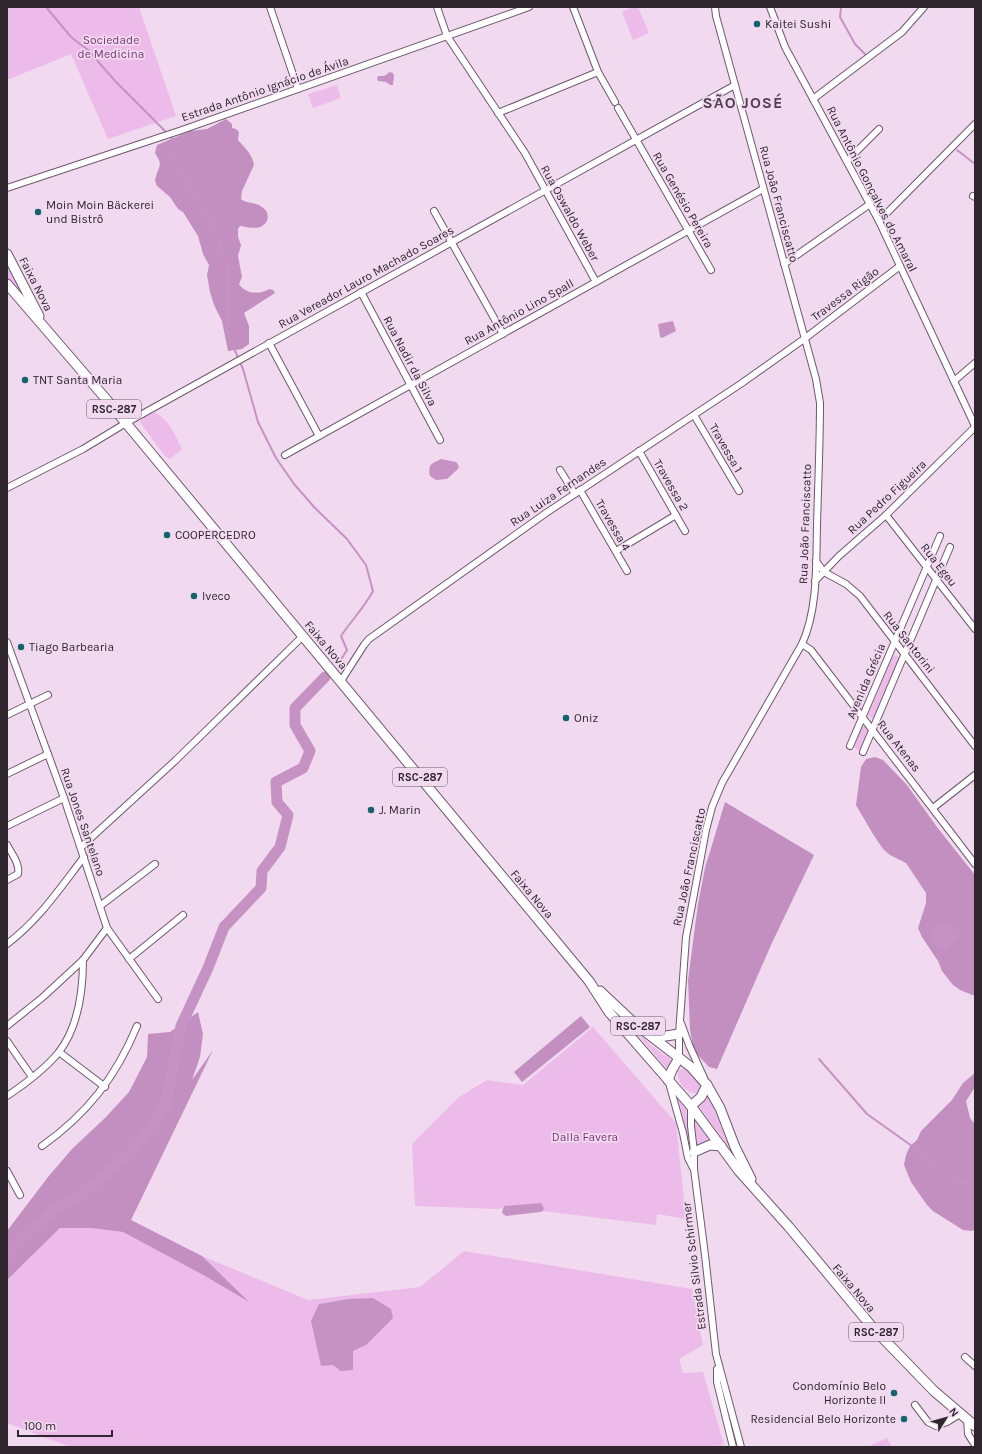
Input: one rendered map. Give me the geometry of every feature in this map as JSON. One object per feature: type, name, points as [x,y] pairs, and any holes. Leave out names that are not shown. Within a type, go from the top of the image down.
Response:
[{"type":"highway","name":"Faixa Nova","points":[[7,254],[43,325]]},
{"type":"highway","name":"Faixa Nova","points":[[7,284],[126,423],[589,981],[609,1012],[692,1106],[739,1170],[872,1328],[934,1391],[975,1426]]},
{"type":"highway","name":"Faixa Nova","points":[[589,981],[634,1023],[691,1067],[707,1085],[720,1108],[735,1146],[758,1191]]},
{"type":"highway","points":[[647,1033],[659,1037],[679,1034]]},
{"type":"highway","points":[[668,1080],[679,1058]]},
{"type":"highway","points":[[692,1106],[701,1097],[707,1085]]},
{"type":"highway","points":[[694,1152],[710,1145],[721,1146]]},
{"type":"street","points":[[270,7],[298,89]]},
{"type":"street","name":"Rua Oswaldo Weber","points":[[437,7],[447,36],[525,154],[596,282]]},
{"type":"street","name":"Estrada Antônio Ignácio de Ávila","points":[[7,188],[182,130],[529,7]]},
{"type":"street","name":"Rua Genésio Pereira","points":[[573,7],[598,72],[711,270]]},
{"type":"street","name":"Rua Antônio Gonçalves do Amaral","points":[[770,7],[785,47],[879,221],[975,426]]},
{"type":"street","points":[[813,99],[902,32],[924,7]]},
{"type":"street","name":"Rua João Franciscatto","points":[[679,1058],[679,1034],[686,937],[701,853],[712,807],[722,783],[808,632],[815,582],[816,561],[820,403],[816,380],[714,9]]},
{"type":"street","points":[[498,113],[598,72]]},
{"type":"street","name":"Rua Vereador Lauro Machado Soares","points":[[7,488],[83,449],[126,423],[269,343],[735,85]]},
{"type":"street","points":[[879,221],[975,124]]},
{"type":"street","points":[[847,161],[878,128]]},
{"type":"street","name":"Rua Antônio Lino Spall","points":[[285,455],[763,189]]},
{"type":"street","points":[[784,264],[870,204]]},
{"type":"street","points":[[434,211],[503,334]]},
{"type":"street","name":"Travessa Rigão","points":[[804,339],[900,266]]},
{"type":"street","name":"Rua Nadir da Silva","points":[[361,292],[440,440]]},
{"type":"street","name":"Rua Luiza Fernandes","points":[[341,682],[369,639],[546,513],[742,384],[804,339]]},
{"type":"street","points":[[269,343],[319,436]]},
{"type":"street","points":[[954,381],[975,363]]},
{"type":"street","name":"Travessa 1","points":[[694,415],[738,491]]},
{"type":"street","name":"Rua Pedro Figueira","points":[[815,582],[839,556],[886,515],[975,426]]},
{"type":"street","name":"Travessa 2","points":[[639,451],[685,531]]},
{"type":"street","name":"Travessa 4","points":[[560,470],[577,492],[628,571]]},
{"type":"street","points":[[616,551],[676,515]]},
{"type":"street","name":"Rua Egeu","points":[[886,515],[975,629]]},
{"type":"street","name":"Avenida Grécia","points":[[850,746],[940,536]]},
{"type":"street","name":"Avenida Grécia","points":[[863,752],[950,547]]},
{"type":"street","name":"Rua Santorini","points":[[816,561],[824,572],[854,590],[975,746]]},
{"type":"street","points":[[81,847],[176,760],[303,636]]},
{"type":"street","name":"Rua Jones Santelano","points":[[7,642],[10,658],[30,704],[64,798],[107,928],[158,999]]},
{"type":"street","name":"Rua Atenas","points":[[802,644],[811,650],[975,864]]},
{"type":"street","points":[[7,715],[48,695]]},
{"type":"street","points":[[7,774],[48,754]]},
{"type":"street","points":[[932,808],[975,775]]},
{"type":"street","points":[[7,826],[64,798]]},
{"type":"street","points":[[7,845],[18,865],[19,870],[18,874],[7,880]]},
{"type":"street","points":[[7,944],[40,914],[84,857]]},
{"type":"street","points":[[100,906],[155,864]]},
{"type":"street","points":[[129,959],[183,915]]},
{"type":"street","points":[[7,1026],[43,997],[82,960],[107,928]]},
{"type":"street","points":[[7,1096],[32,1077],[59,1052],[69,1033],[77,1012],[81,991],[82,960]]},
{"type":"street","name":"Rua João Franciscatto","points":[[681,1022],[689,1045],[707,1085]]},
{"type":"street","points":[[42,1146],[74,1121],[105,1086],[125,1054],[137,1026]]},
{"type":"street","points":[[7,1042],[32,1077]]},
{"type":"street","points":[[59,1052],[105,1086]]},
{"type":"street","name":"Estrada Silvio Schirmer","points":[[668,1080],[684,1133],[688,1158],[694,1170]]},
{"type":"street","name":"Estrada Silvio Schirmer","points":[[692,1106],[691,1126],[694,1152],[694,1170],[717,1360],[717,1382],[733,1447]]},
{"type":"street","points":[[7,1172],[20,1195]]},
{"type":"street","points":[[965,1357],[975,1366]]},
{"type":"street","name":"Estrada Silvio Schirmer","points":[[717,1360],[741,1447]]},
{"type":"street","points":[[915,1405],[928,1422],[936,1426],[964,1417],[968,1434],[975,1445]]},
{"type":"green space","name":"Sociedade de Medicina","points":[[7,7],[139,7],[176,116],[108,139],[71,54],[7,80]]},
{"type":"green space","points":[[633,7],[638,7],[649,33],[633,40],[622,12]]},
{"type":"green space","points":[[337,85],[341,98],[313,108],[308,94]]},
{"type":"green space","points":[[7,260],[9,263],[29,307],[7,278]]},
{"type":"green space","points":[[154,412],[168,423],[182,449],[170,459],[164,455],[140,422],[144,417]]},
{"type":"green space","points":[[895,655],[900,658],[875,717],[869,717],[868,715],[892,658]]},
{"type":"green space","points":[[864,726],[868,728],[869,731],[861,752],[854,747],[861,727]]},
{"type":"green space","points":[[629,1024],[652,1046],[673,1061],[667,1069]]},
{"type":"green space","name":"Dalla Favera","points":[[593,1027],[676,1123],[686,1219],[657,1214],[656,1225],[543,1211],[544,1208],[504,1206],[497,1209],[415,1206],[412,1144],[459,1097],[487,1080],[523,1085]]},
{"type":"green space","points":[[683,1068],[690,1071],[698,1079],[701,1086],[699,1093],[690,1092],[683,1087],[679,1079],[678,1071]]},
{"type":"green space","points":[[708,1094],[729,1148],[699,1106]]},
{"type":"green space","points":[[678,1098],[686,1106],[689,1143]]},
{"type":"green space","points":[[694,1117],[712,1141],[697,1147]]},
{"type":"green space","points":[[60,1228],[91,1228],[123,1232],[205,1276],[247,1301],[202,1256],[308,1300],[420,1287],[464,1251],[692,1289],[703,1345],[679,1359],[683,1373],[703,1372],[724,1445],[713,1447],[70,1447],[7,1423],[7,1280]]},
{"type":"green space","points":[[887,1438],[892,1447],[867,1447]]},
{"type":"shaded area","points":[[390,72],[393,73],[394,76],[393,85],[378,81],[378,76],[384,76]]},
{"type":"shaded area","points":[[226,119],[232,124],[232,128],[239,132],[238,140],[250,155],[254,165],[242,191],[241,199],[246,202],[257,204],[265,209],[268,214],[266,223],[258,228],[240,226],[238,229],[238,237],[241,245],[238,256],[242,277],[239,284],[249,292],[257,293],[269,289],[273,290],[275,293],[244,313],[249,326],[249,344],[242,349],[228,351],[222,321],[214,305],[210,292],[207,275],[209,265],[203,254],[198,236],[183,212],[178,209],[170,197],[157,186],[155,181],[160,165],[155,153],[157,145],[190,131],[207,129]]},
{"type":"shaded area","points":[[673,321],[676,331],[662,338],[660,337],[658,324]]},
{"type":"shaded area","points":[[441,459],[456,462],[459,466],[458,469],[447,479],[436,480],[430,476],[429,469],[433,463]]},
{"type":"shaded area","points":[[875,757],[883,760],[907,785],[937,827],[975,875],[975,996],[960,990],[953,985],[942,971],[938,961],[922,937],[918,928],[926,903],[926,893],[906,863],[890,855],[883,849],[856,805],[861,767],[866,759]]},
{"type":"shaded area","points":[[725,802],[814,855],[771,945],[717,1069],[709,1067],[694,1051],[690,1030],[688,980],[698,904],[705,868]]},
{"type":"shaded area","points":[[944,922],[957,930],[961,935],[945,950],[936,946],[929,934],[936,924]]},
{"type":"shaded area","points":[[198,1012],[203,1034],[200,1057],[192,1080],[213,1050],[131,1220],[202,1256],[249,1302],[205,1276],[123,1232],[91,1228],[60,1228],[7,1280],[7,1231],[48,1177],[72,1149],[105,1118],[129,1092],[147,1057],[148,1034],[170,1032]]},
{"type":"shaded area","points":[[581,1016],[590,1027],[522,1082],[514,1072]]},
{"type":"shaded area","points":[[975,1073],[975,1087],[966,1101],[970,1118],[975,1124],[975,1229],[972,1231],[963,1230],[933,1211],[911,1182],[904,1165],[910,1146],[917,1140],[921,1131],[952,1100],[963,1083]]},
{"type":"shaded area","points":[[541,1203],[544,1208],[543,1211],[540,1212],[506,1216],[502,1212],[504,1206]]},
{"type":"shaded area","points":[[373,1298],[391,1309],[393,1318],[366,1345],[353,1351],[353,1370],[341,1371],[333,1365],[321,1366],[311,1321],[319,1304],[349,1299]]},
{"type":"waterway","points":[[46,7],[71,37],[88,50],[116,82],[177,143],[174,160],[212,222],[227,266],[227,332],[243,369],[258,422],[276,458],[294,484],[315,508],[347,539],[366,565],[373,591],[366,603],[341,636],[347,650],[338,664]]},
{"type":"waterway","points":[[841,7],[840,17],[855,44],[865,54]]},
{"type":"waterway","points":[[957,150],[975,164]]},
{"type":"waterway","points":[[7,1255],[24,1236],[55,1209],[77,1198],[133,1151],[165,1107],[181,1026],[208,968],[224,927],[261,888],[262,871],[280,847],[288,815],[277,802],[276,782],[303,768],[310,751],[295,725],[295,708],[325,677]]},
{"type":"waterway","points":[[819,1059],[867,1114],[919,1151],[955,1181],[975,1185]]},
{"type":"place","name":"Kaitei Sushi","points":[[757,24]]},
{"type":"place","name":"Moin Moin Bäckerei und Bistrô","points":[[38,212]]},
{"type":"place","name":"TNT Santa Maria","points":[[25,380]]},
{"type":"place","name":"COOPERCEDRO","points":[[167,535]]},
{"type":"place","name":"Iveco","points":[[194,596]]},
{"type":"place","name":"Tiago Barbearia","points":[[21,647]]},
{"type":"place","name":"Oniz","points":[[566,718]]},
{"type":"place","name":"J. Marin","points":[[371,810]]},
{"type":"place","name":"Condomínio Belo Horizonte II","points":[[894,1393]]},
{"type":"place","name":"Residencial Belo Horizonte","points":[[904,1419]]},
{"type":"district","name":"SÃO JOSÉ","points":[[743,102]]}]
